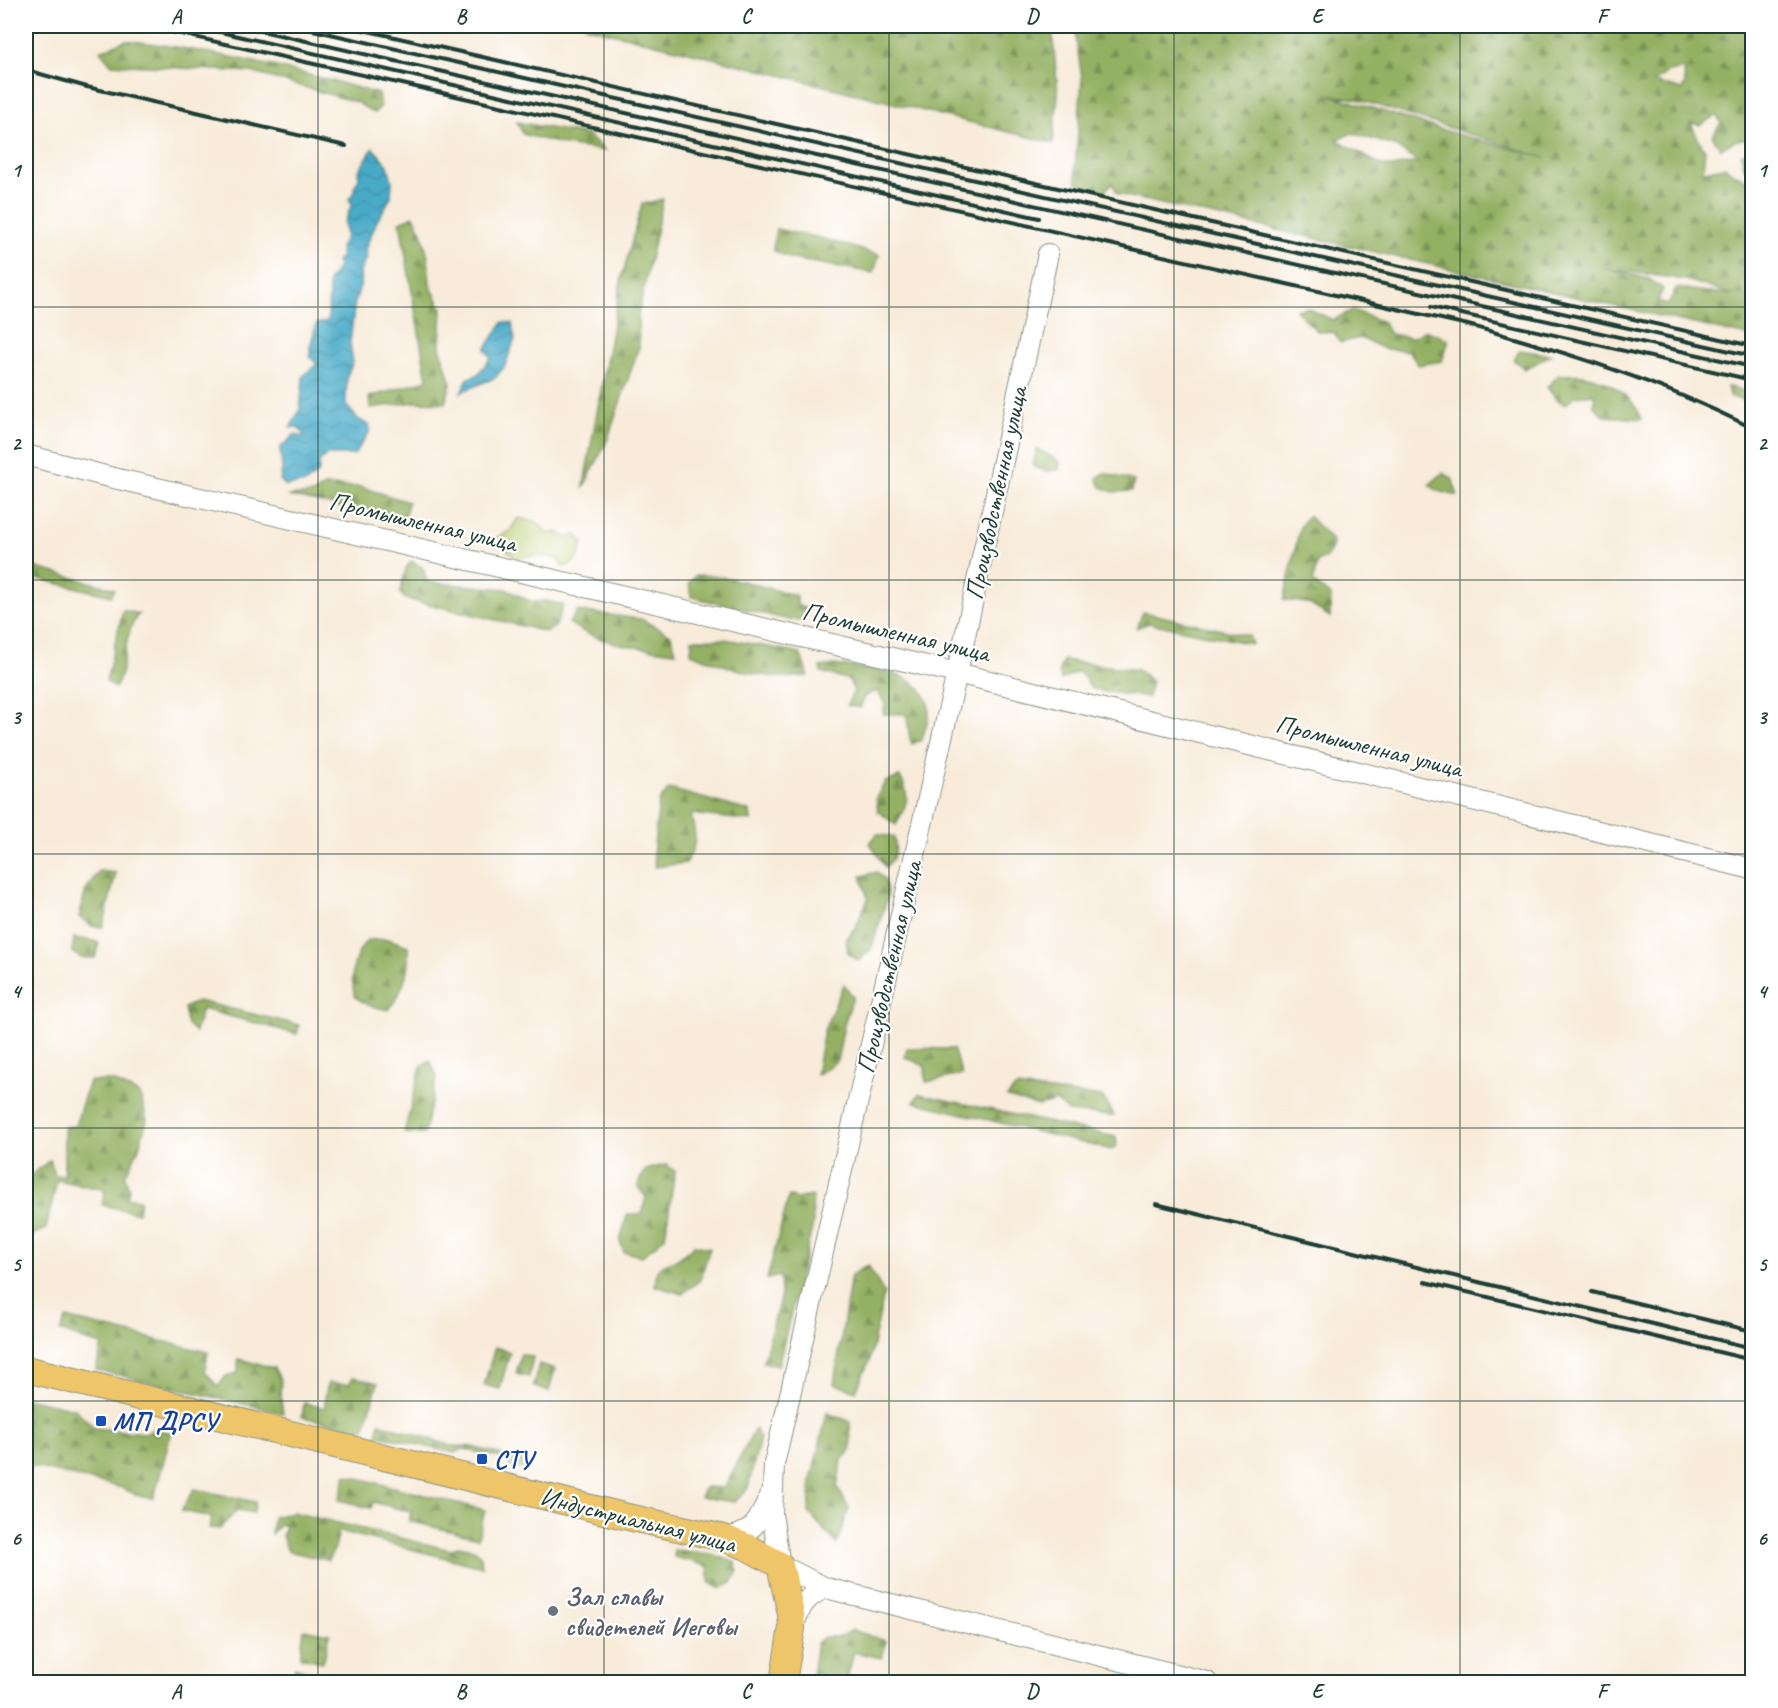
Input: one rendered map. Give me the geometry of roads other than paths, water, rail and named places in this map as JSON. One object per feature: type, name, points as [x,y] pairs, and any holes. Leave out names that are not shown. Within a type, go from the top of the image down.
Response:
[{"type":"main road","name":"Индустриальная улица","points":[[26,1369],[614,1514],[724,1538],[747,1547],[780,1565]]},
{"type":"main road","name":"Производственная улица","points":[[780,1565],[792,1628],[783,1683]]},
{"type":"street","name":"Производственная улица","points":[[780,1565],[771,1491],[779,1444],[957,674],[1048,254]]},
{"type":"street","name":"Промышленная улица","points":[[26,455],[124,480],[957,674],[1752,869]]},
{"type":"street","points":[[724,1538],[740,1536],[752,1528],[762,1516],[771,1491]]},
{"type":"street","name":"Индустриальная улица","points":[[780,1565],[826,1588],[1207,1683]]},
{"type":"street","points":[[792,1628],[800,1606],[813,1594],[826,1588]]},
{"type":"water","points":[[373,148],[388,165],[392,181],[391,197],[377,221],[365,250],[367,258],[360,272],[361,283],[355,302],[350,343],[353,362],[347,376],[346,405],[358,419],[370,426],[369,433],[354,455],[327,455],[319,463],[319,472],[306,483],[286,486],[280,480],[282,469],[280,448],[295,434],[304,438],[297,427],[290,428],[300,409],[303,376],[317,364],[310,357],[310,347],[316,324],[328,321],[329,280],[339,267],[336,262],[341,255],[340,248],[346,236],[344,223],[352,204],[349,199],[359,179],[358,172]]},
{"type":"water","points":[[503,322],[512,323],[515,339],[505,366],[495,378],[461,392],[468,378],[477,375],[491,358],[485,349]]},
{"type":"railway","points":[[146,26],[1468,325],[1613,369],[1683,396],[1752,428]]},
{"type":"railway","points":[[194,26],[1039,218]]},
{"type":"railway","points":[[240,26],[1752,367]]},
{"type":"railway","points":[[295,26],[1752,356]]},
{"type":"railway","points":[[346,26],[1752,346]]},
{"type":"railway","points":[[26,70],[87,87],[346,146]]},
{"type":"railway","points":[[1431,307],[1752,380]]},
{"type":"railway","points":[[1156,1204],[1752,1348]]},
{"type":"railway","points":[[1425,1282],[1752,1360]]},
{"type":"railway","points":[[1592,1292],[1752,1331]]},
{"type":"place","name":"МП ДРСУ","points":[[101,1421]]},
{"type":"place","name":"СТУ","points":[[482,1459]]},
{"type":"place","name":"Зал славы свидетелей Иеговы","points":[[553,1611]]}]
